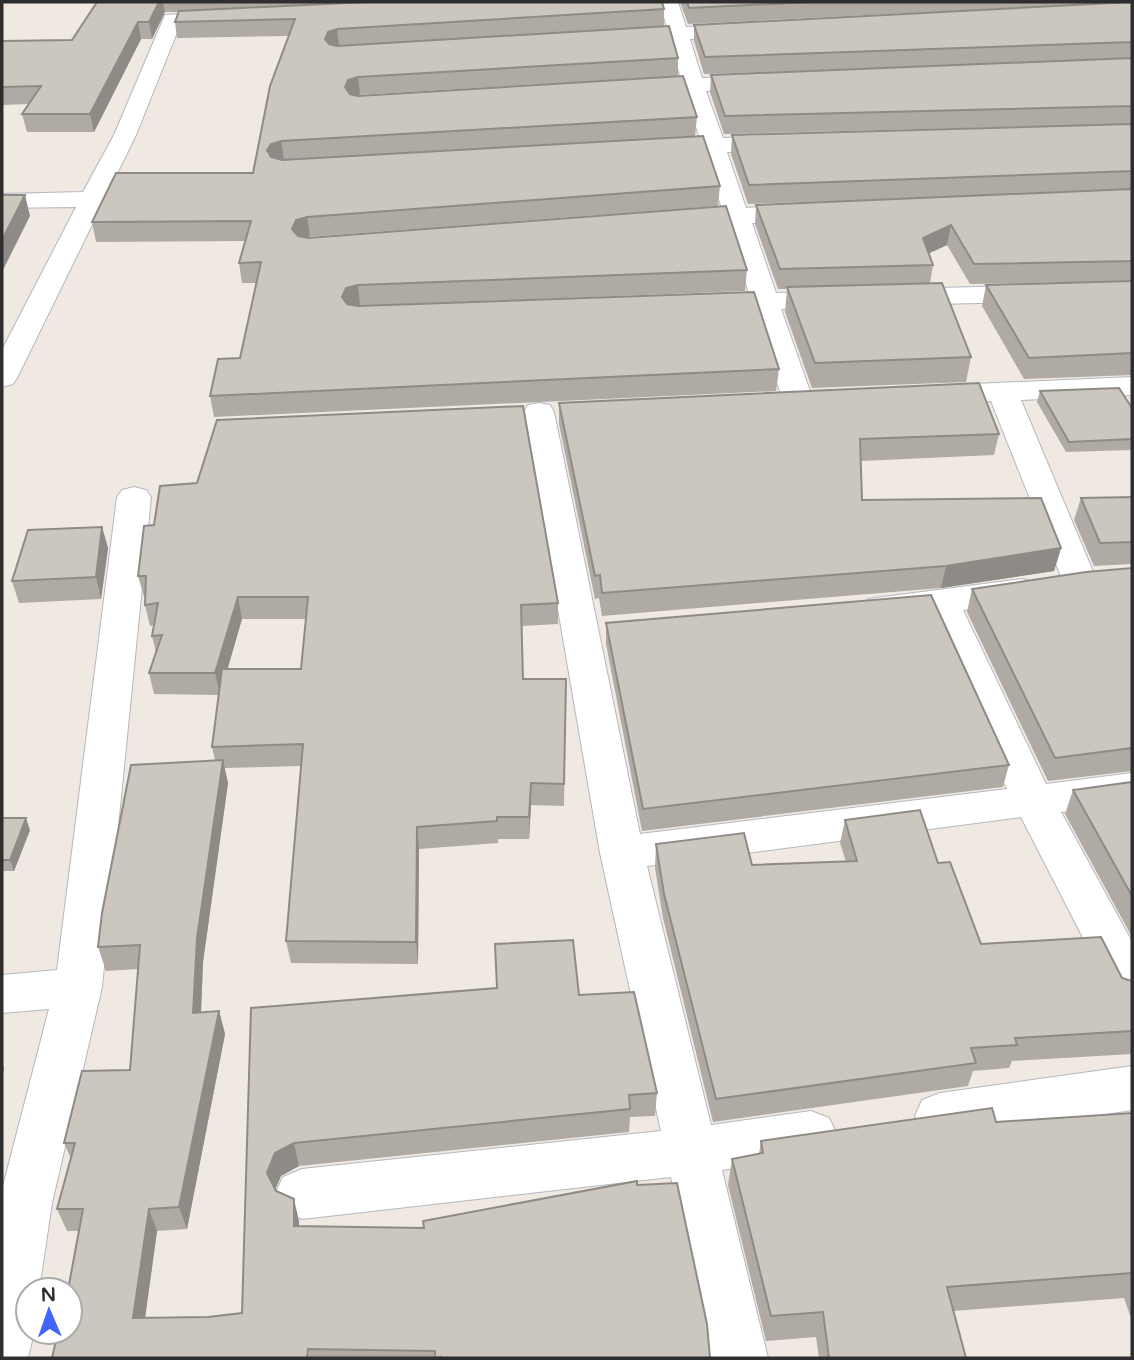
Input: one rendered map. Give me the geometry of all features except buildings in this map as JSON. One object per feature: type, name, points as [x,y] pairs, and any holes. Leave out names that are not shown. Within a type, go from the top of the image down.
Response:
[{"type":"street","points":[[669,2],[763,301],[785,402],[866,398]]},
{"type":"street","points":[[2,378],[125,135],[172,19],[253,16]]},
{"type":"street","points":[[598,38],[762,29]]},
{"type":"street","points":[[610,89],[790,80]]},
{"type":"street","points":[[631,149],[812,142]]},
{"type":"street","points":[[2,201],[92,199]]},
{"type":"street","points":[[654,221],[833,211]]},
{"type":"street","points":[[679,304],[1132,291]]},
{"type":"street","points":[[907,396],[1132,386]]},
{"type":"street","points":[[844,610],[941,602],[1092,580],[1002,392]]},
{"type":"street","points":[[539,412],[593,631],[622,853],[739,1358]]},
{"type":"street","points":[[2,1351],[26,1203],[78,987],[134,497]]},
{"type":"street","points":[[941,602],[1032,799],[1132,986]]},
{"type":"street","points":[[622,853],[1132,788]]},
{"type":"street","points":[[2,994],[78,987]]},
{"type":"street","points":[[302,1194],[691,1151],[1132,1088]]}]
